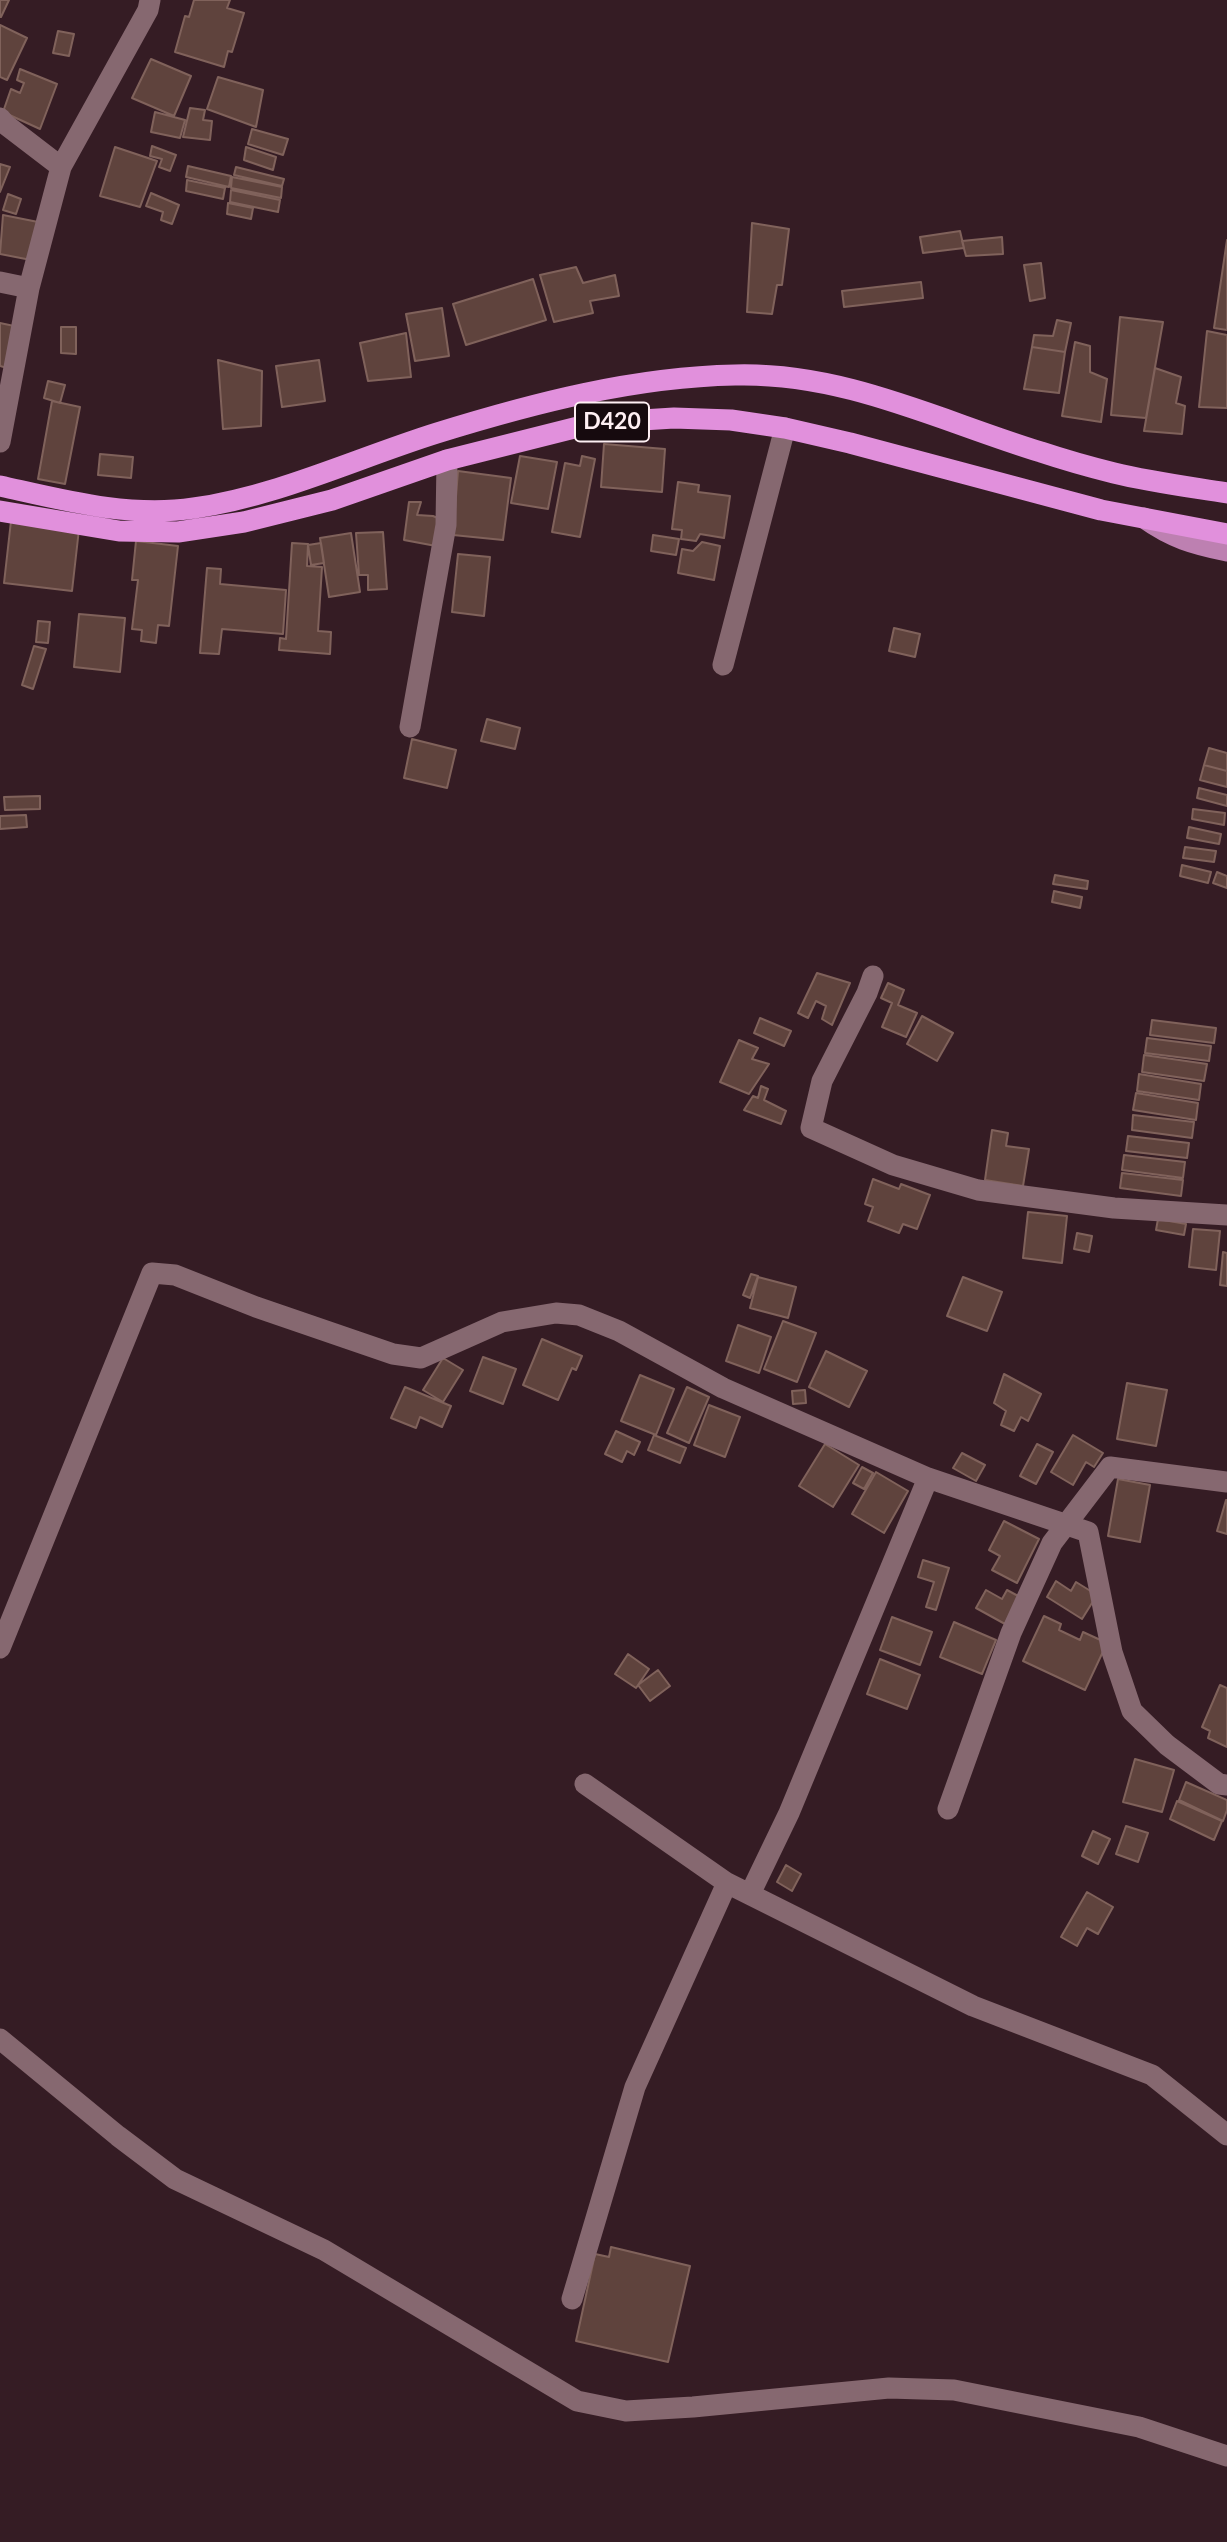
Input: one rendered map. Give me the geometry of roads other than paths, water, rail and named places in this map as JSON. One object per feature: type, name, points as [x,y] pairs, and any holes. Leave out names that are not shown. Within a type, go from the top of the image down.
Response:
[{"type":"highway","name":"D420","points":[[0,486],[67,501],[128,510],[193,508],[268,492],[438,433],[575,396],[656,379],[738,374],[804,378],[869,393],[1038,451],[1116,474],[1227,493]]},
{"type":"highway","name":"D420","points":[[0,511],[119,531],[178,532],[244,522],[332,500],[446,460],[594,423],[674,418],[731,420],[785,428],[1087,507],[1227,534]]},
{"type":"main road","points":[[1144,518],[1164,533],[1189,543],[1227,551]]},
{"type":"street","points":[[0,442],[29,288],[61,167],[148,10],[150,0]]},
{"type":"street","points":[[0,118],[61,167]]},
{"type":"street","points":[[0,282],[29,288]]},
{"type":"street","points":[[723,665],[785,428]]},
{"type":"street","points":[[411,727],[446,525],[446,460]]},
{"type":"street","points":[[873,976],[822,1081],[811,1128],[893,1165],[978,1189],[1114,1208],[1227,1215]]},
{"type":"street","points":[[0,1648],[152,1273],[175,1275],[256,1307],[393,1354],[421,1359],[502,1322],[556,1313],[579,1315],[619,1331],[723,1388],[928,1478],[1088,1532],[1112,1652],[1132,1711],[1167,1745],[1219,1784],[1227,1785]]},
{"type":"street","points":[[948,1809],[1011,1633],[1052,1543],[1064,1524],[1111,1467],[1227,1482]]},
{"type":"street","points":[[750,1894],[789,1813],[928,1478]]},
{"type":"street","points":[[585,1784],[727,1882],[973,2006],[1152,2075],[1227,2135]]},
{"type":"street","points":[[572,2299],[635,2087],[727,1882]]},
{"type":"street","points":[[0,2039],[175,2179],[324,2250],[578,2401],[626,2411],[889,2388],[954,2390],[1139,2427],[1227,2456]]}]
